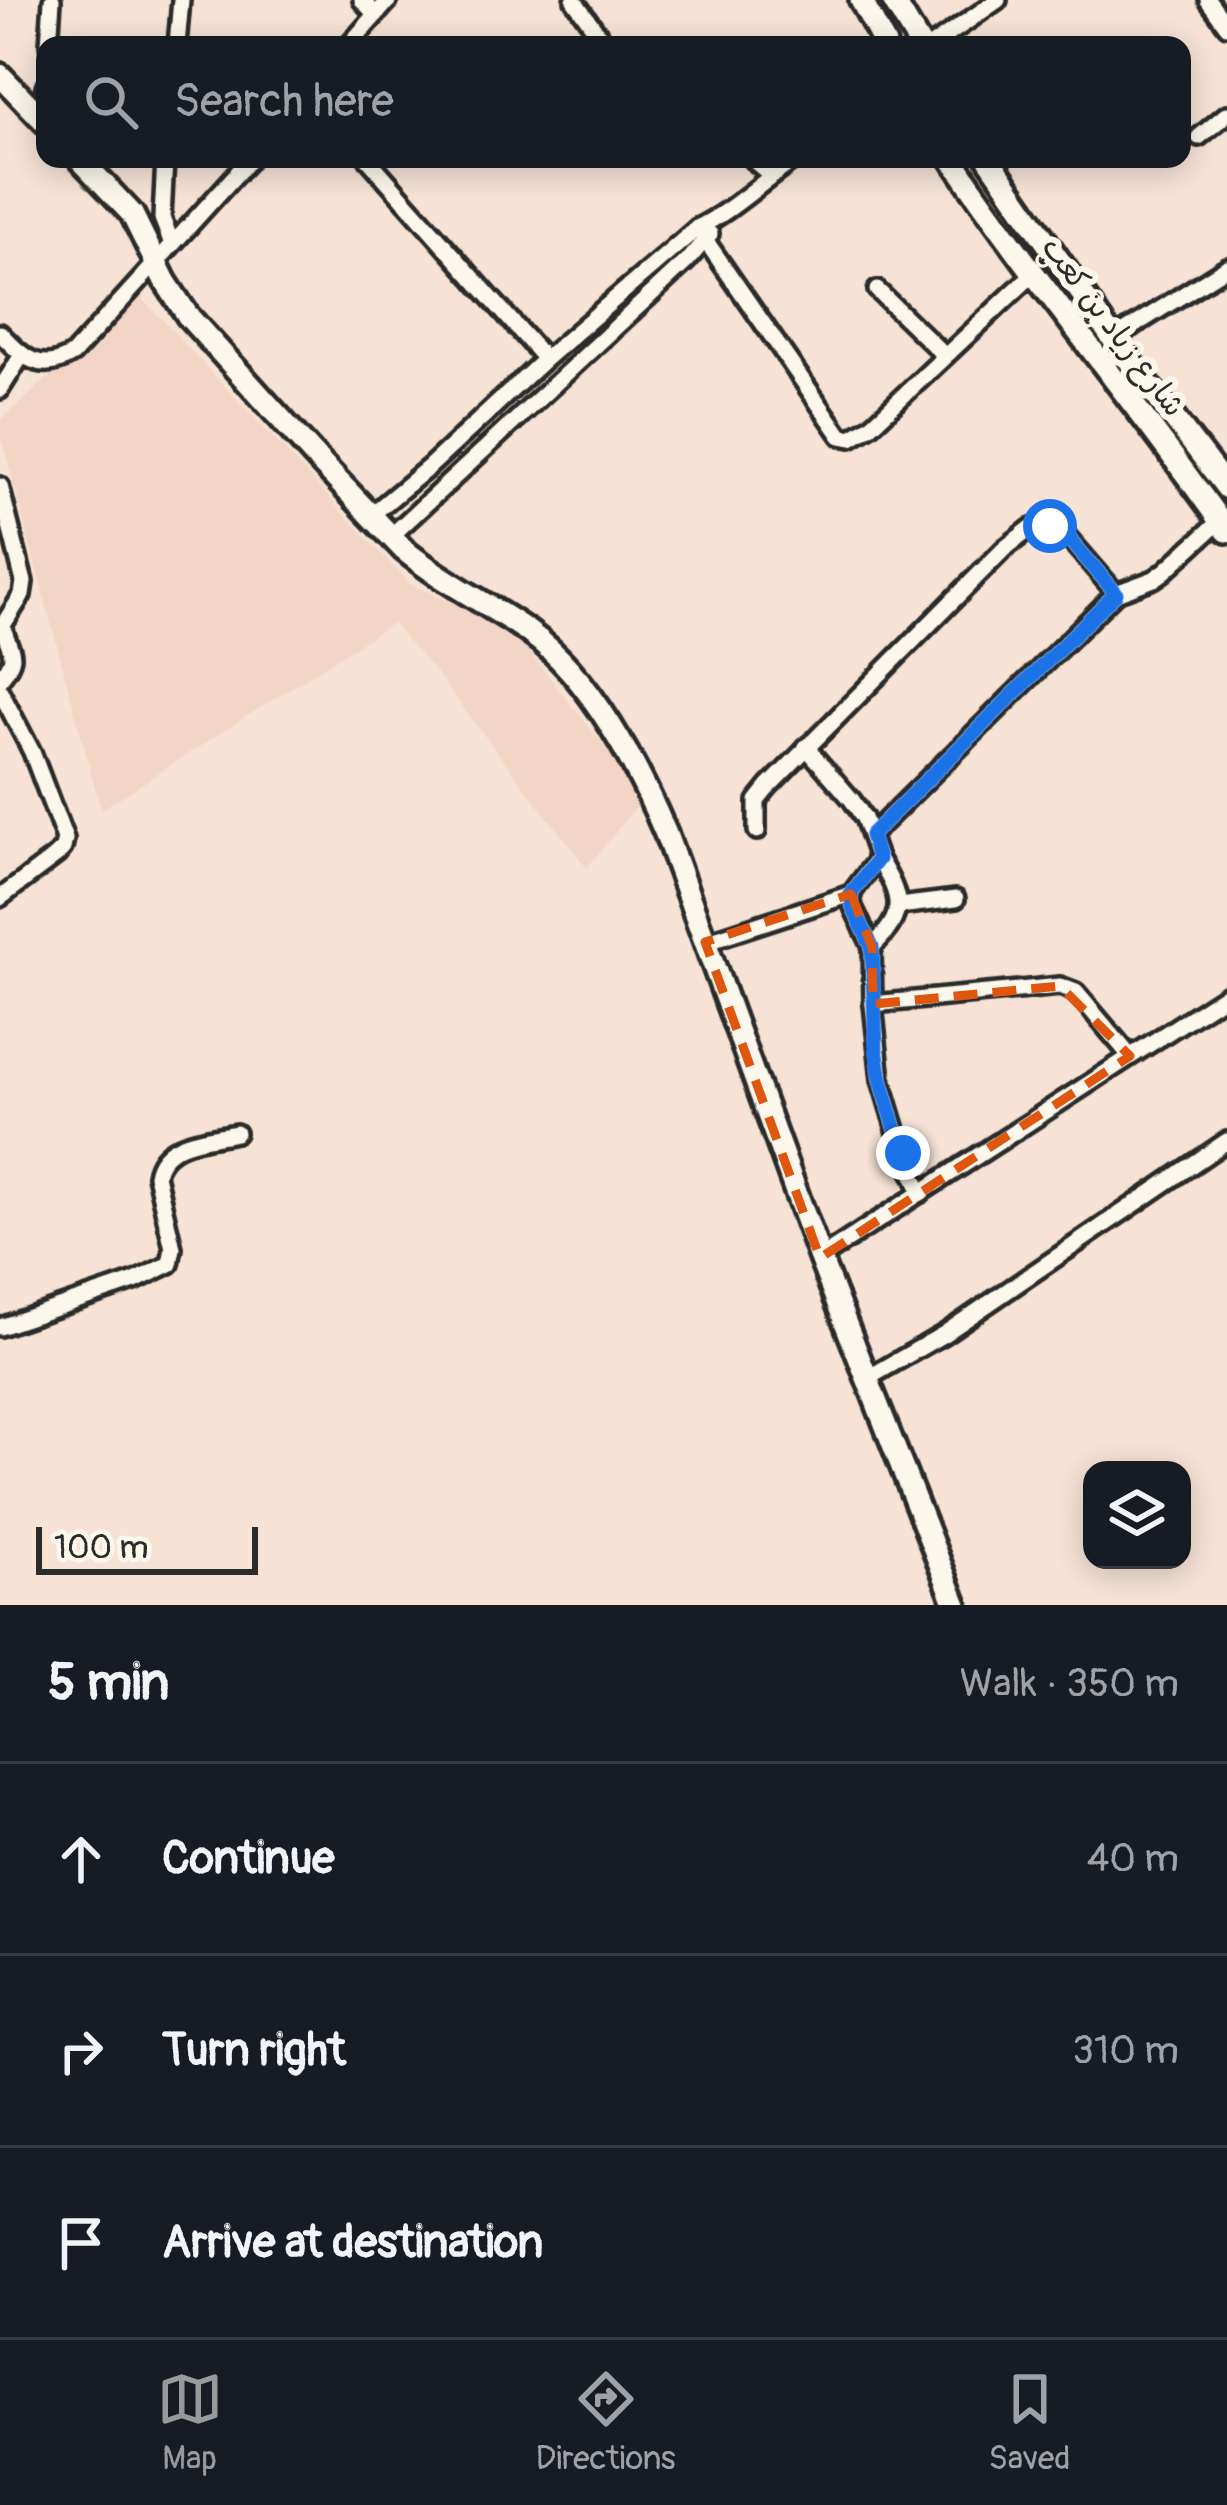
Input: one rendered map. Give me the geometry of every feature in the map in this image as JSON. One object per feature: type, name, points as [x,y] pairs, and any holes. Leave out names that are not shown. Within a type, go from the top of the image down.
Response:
[{"type":"street","points":[[50,36],[52,0]]},
{"type":"street","points":[[177,36],[181,0]]},
{"type":"street","points":[[362,0],[376,14]]},
{"type":"street","points":[[357,36],[389,0]]},
{"type":"street","points":[[574,0],[600,36]]},
{"type":"street","points":[[861,0],[880,36]]},
{"type":"street","points":[[893,0],[915,36]]},
{"type":"street","points":[[946,36],[998,0]]},
{"type":"street","points":[[1208,0],[1227,26]]},
{"type":"street","points":[[0,75],[36,113]]},
{"type":"street","points":[[1198,137],[1227,114]]},
{"type":"street","points":[[89,168],[132,214],[188,316],[370,516],[429,570],[530,633],[562,662],[625,749],[647,789],[820,1258],[956,1605]]},
{"type":"street","points":[[165,168],[162,218],[172,244]]},
{"type":"street","points":[[0,333],[22,355],[45,364],[73,354],[242,168]]},
{"type":"street","points":[[376,168],[545,359]]},
{"type":"street","points":[[763,168],[772,175]]},
{"type":"street","points":[[390,537],[702,234],[782,168]]},
{"type":"street","name":"شارع زياد بن كعب","points":[[958,168],[1224,526]]},
{"type":"street","name":"شارع زياد بن كعب","points":[[995,168],[1113,339],[1227,488]]},
{"type":"street","points":[[370,516],[545,359],[702,234]]},
{"type":"street","points":[[702,234],[841,436],[851,438],[871,426],[1034,273]]},
{"type":"street","points":[[1113,339],[1227,267]]},
{"type":"street","points":[[877,290],[945,356]]},
{"type":"street","points":[[0,390],[22,355]]},
{"type":"street","points":[[0,486],[24,582],[22,595],[3,625],[14,656],[0,679]]},
{"type":"street","points":[[757,831],[757,801],[1004,549],[1031,528],[1050,526],[1065,534],[1116,593]]},
{"type":"street","points":[[871,835],[1116,593],[1154,579],[1224,526]]},
{"type":"street","points":[[0,691],[32,752],[65,839],[57,855],[0,898]]},
{"type":"street","points":[[806,748],[864,818],[878,859],[893,883],[899,906],[890,927],[872,947]]},
{"type":"street","points":[[705,942],[851,894],[878,859]]},
{"type":"street","points":[[851,894],[872,947],[881,1080],[903,1153],[921,1193]]},
{"type":"street","points":[[899,906],[956,898]]},
{"type":"street","points":[[873,1004],[1066,988],[1076,992],[1130,1056]]},
{"type":"street","points":[[820,1258],[1227,994]]},
{"type":"street","points":[[0,1327],[170,1264],[172,1248],[156,1174],[158,1162],[175,1147],[236,1132]]},
{"type":"street","points":[[868,1378],[944,1334],[1227,1141]]},
{"type":"highlighted area","points":[[851,894],[872,947],[873,1004],[1060,986],[1130,1056],[997,1144],[820,1258],[705,942]]},
{"type":"shaded area","points":[[140,296],[409,583],[511,630],[645,796],[587,868],[392,623],[101,810],[0,421]]},
{"type":"route","points":[[903,1153],[876,1049],[872,947],[851,894],[878,859],[871,835],[1116,593],[1065,534],[1050,526]]}]
